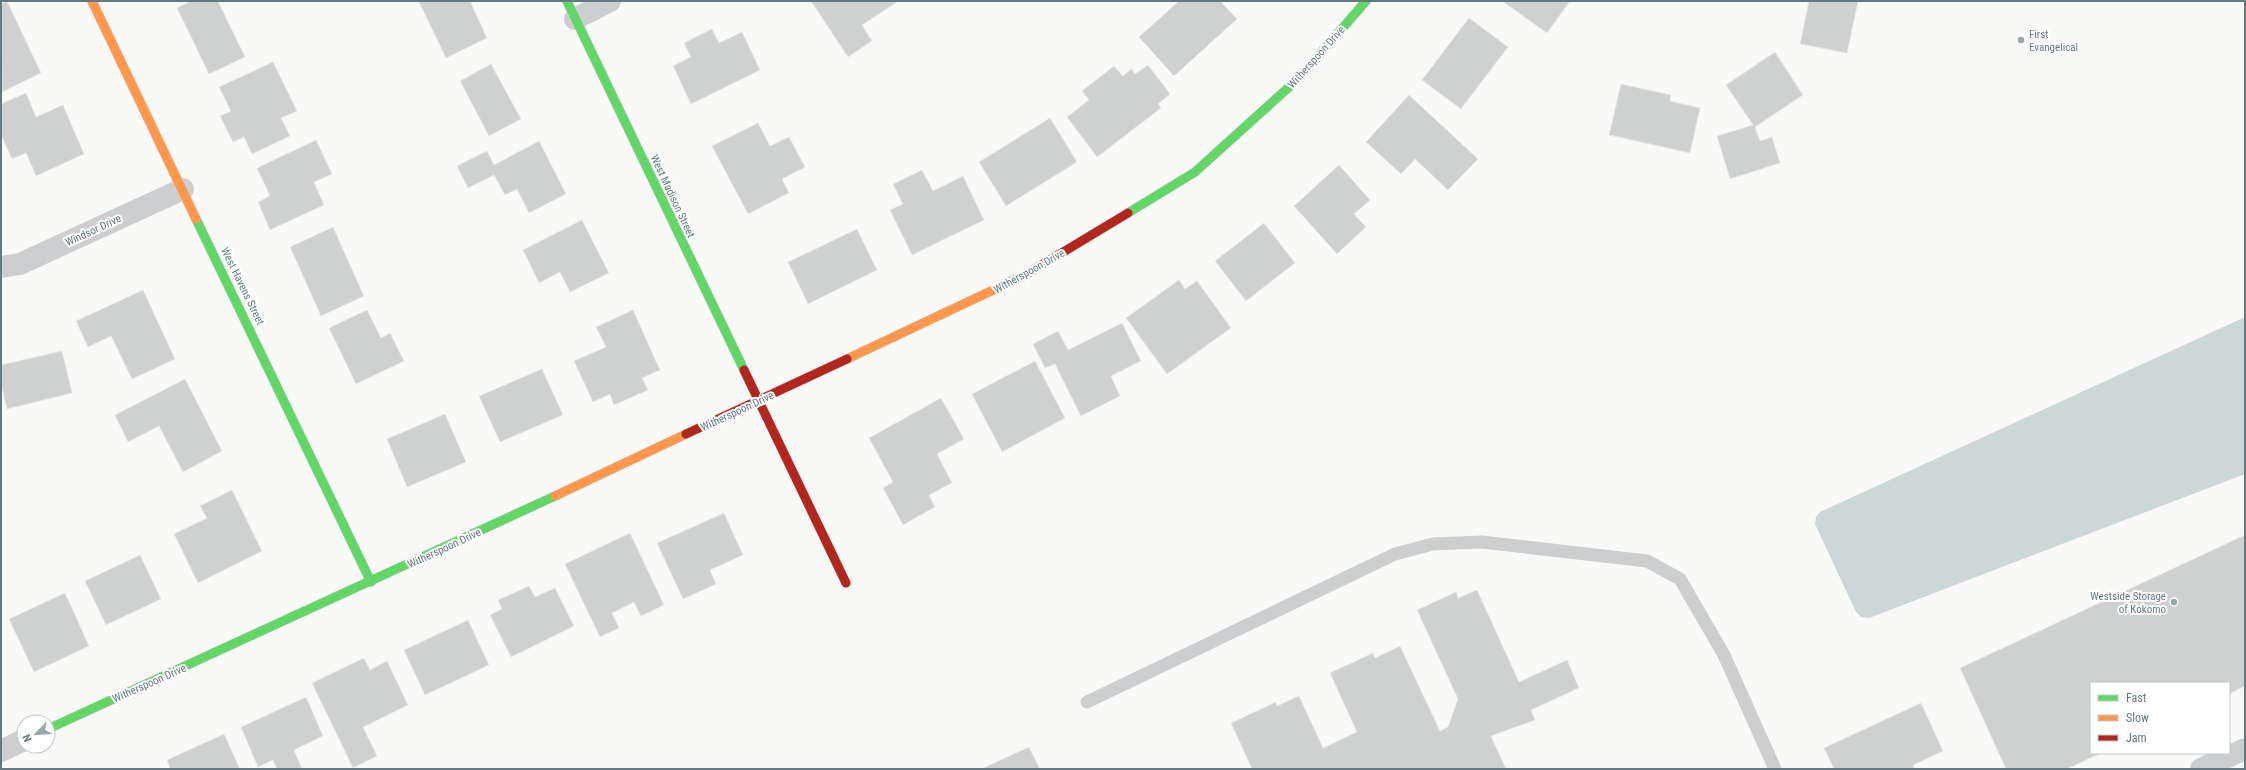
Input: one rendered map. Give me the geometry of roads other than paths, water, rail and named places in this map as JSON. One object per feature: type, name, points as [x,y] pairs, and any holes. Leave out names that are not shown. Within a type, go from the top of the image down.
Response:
[{"type":"street","name":"West Havens Street","points":[[92,1],[371,582]]},
{"type":"street","points":[[571,10],[610,1]]},
{"type":"street","name":"Witherspoon Drive","points":[[56,725],[371,582],[758,402],[1024,276],[1195,172],[1299,78],[1366,1]]},
{"type":"street","name":"West Madison Street","points":[[571,10],[846,583]]},
{"type":"street","name":"Windsor Drive","points":[[1,267],[20,264],[183,188]]},
{"type":"street","points":[[1,751],[16,744]]},
{"type":"street","points":[[2200,769],[2245,749]]},
{"type":"lane","points":[[1087,702],[1395,554],[1433,544],[1482,542],[1647,561],[1680,580],[1724,655],[1775,769]]},
{"type":"place","name":"First Evangelical","points":[[2021,40]]},
{"type":"place","name":"Westside Storage of Kokomo","points":[[2174,602]]}]
